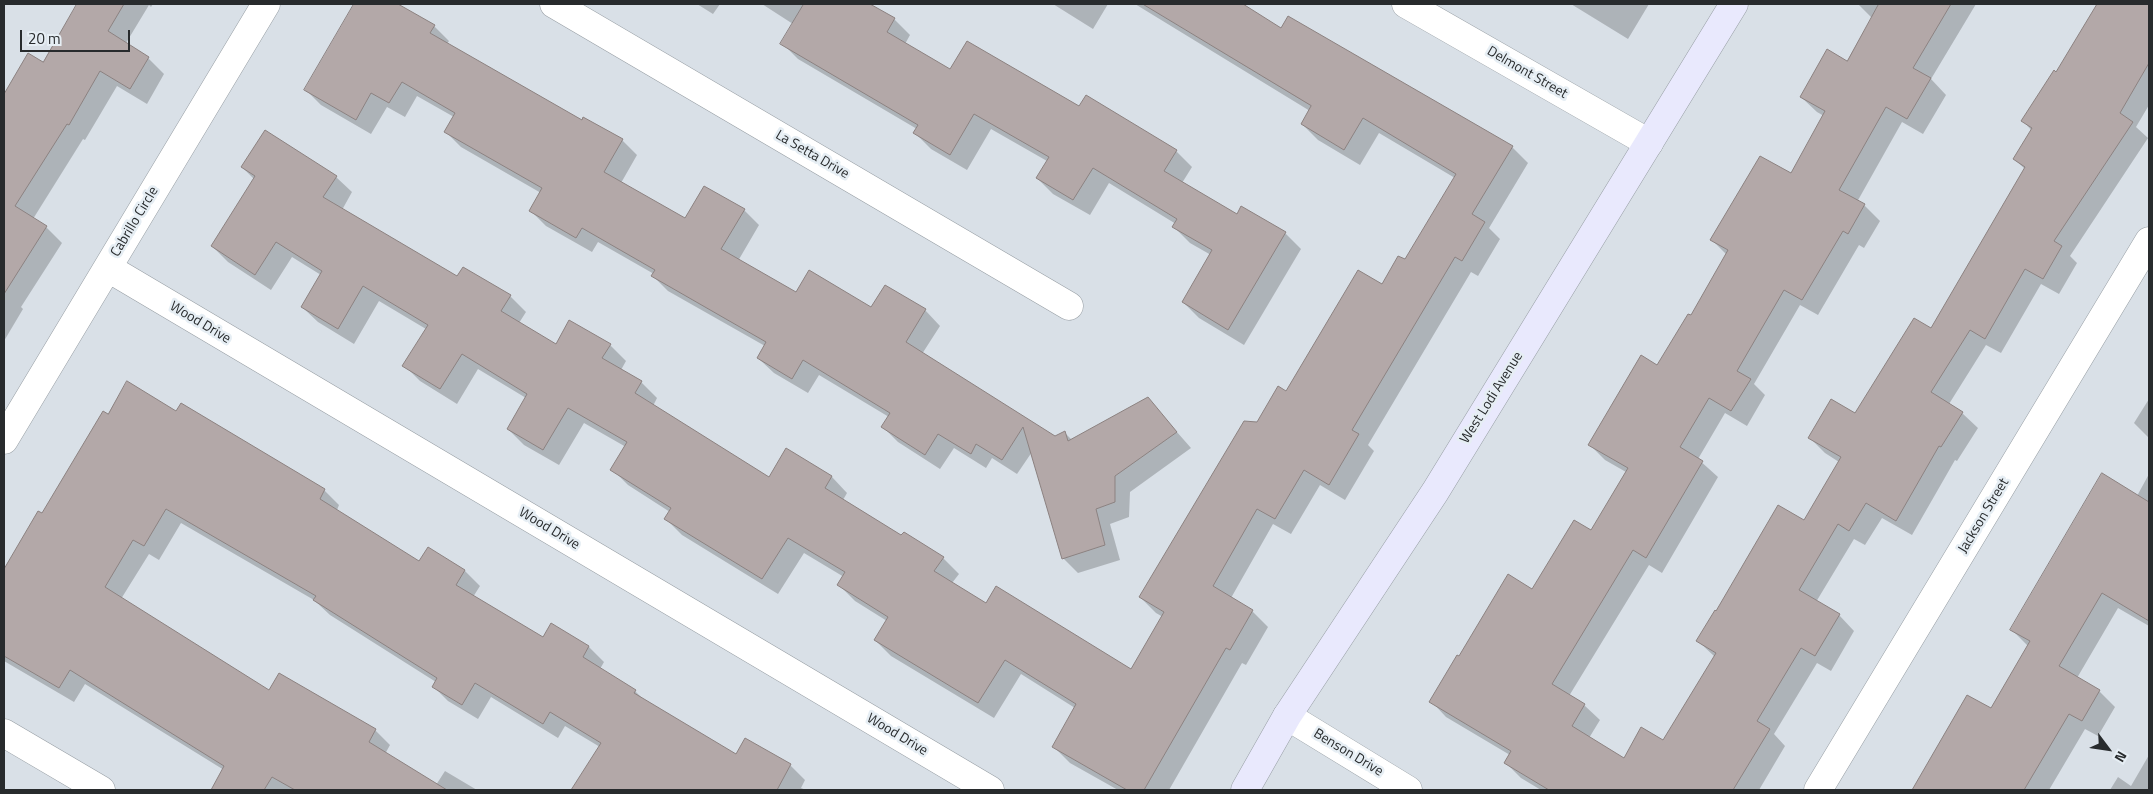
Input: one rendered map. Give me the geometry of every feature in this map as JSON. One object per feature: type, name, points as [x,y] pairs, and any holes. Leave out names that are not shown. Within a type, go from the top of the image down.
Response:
[{"type":"main road","name":"West Lodi Avenue","points":[[1245,790],[1287,716],[1435,492],[1734,4]]},
{"type":"street","name":"Cabrillo Circle","points":[[4,440],[266,4]]},
{"type":"street","name":"La Setta Drive","points":[[554,4],[1069,306]]},
{"type":"street","name":"Delmont Street","points":[[1406,4],[1649,143]]},
{"type":"street","name":"Jackson Street","points":[[1818,790],[2149,241]]},
{"type":"street","name":"Wood Drive","points":[[108,268],[990,790]]},
{"type":"street","name":"Benson Drive","points":[[1287,716],[1408,790]]},
{"type":"street","points":[[4,732],[101,790]]},
{"type":"building","points":[[77,4],[124,4],[108,31],[149,57],[130,89],[100,71],[69,125],[67,124],[15,206],[47,226],[4,294],[4,94],[28,53],[43,62]]},
{"type":"building","points":[[354,4],[398,4],[435,25],[430,33],[582,120],[583,117],[623,139],[604,172],[685,218],[704,186],[745,209],[721,249],[796,292],[809,270],[871,307],[885,285],[926,309],[906,342],[1055,436],[1065,431],[1068,441],[1148,397],[1177,432],[1115,476],[1115,502],[1096,509],[1105,545],[1062,559],[1023,427],[1002,460],[976,444],[971,454],[938,434],[925,455],[881,427],[890,413],[803,360],[792,379],[757,358],[766,342],[651,276],[655,270],[582,228],[576,238],[529,211],[542,188],[444,132],[455,113],[402,82],[389,103],[371,93],[356,120],[304,90]]},
{"type":"building","points":[[804,4],[870,4],[895,18],[887,32],[950,69],[967,41],[1079,106],[1086,95],[1177,150],[1164,171],[1237,214],[1241,206],[1286,232],[1228,330],[1182,302],[1212,250],[1172,227],[1177,219],[1093,168],[1073,200],[1036,178],[1049,157],[974,114],[950,155],[913,133],[918,125],[780,44]]},
{"type":"building","points":[[1143,4],[1243,4],[1281,28],[1288,16],[1513,146],[1472,214],[1485,222],[1462,261],[1455,257],[1352,430],[1359,434],[1329,485],[1304,470],[1275,519],[1257,509],[1213,586],[1253,610],[1230,650],[1226,648],[1144,790],[1127,790],[1052,747],[1076,704],[1005,660],[978,703],[874,640],[888,617],[837,585],[845,572],[788,538],[762,579],[664,519],[671,508],[610,470],[627,442],[568,408],[543,450],[507,429],[527,394],[462,354],[440,389],[402,366],[428,325],[363,286],[338,329],[301,307],[322,271],[276,242],[255,275],[211,246],[255,176],[241,167],[265,130],[337,176],[323,197],[457,276],[463,267],[511,295],[501,311],[556,344],[569,320],[611,344],[602,358],[642,381],[635,393],[769,477],[786,448],[832,476],[825,488],[901,535],[904,532],[944,557],[934,571],[986,603],[996,586],[1131,669],[1164,612],[1139,597],[1244,421],[1257,422],[1278,386],[1286,391],[1358,270],[1382,284],[1398,256],[1405,259],[1456,174],[1363,118],[1344,150],[1301,124],[1311,106]]},
{"type":"building","points":[[1879,4],[1951,4],[1913,68],[1931,78],[1907,119],[1886,107],[1839,190],[1865,204],[1848,234],[1843,231],[1802,300],[1784,290],[1737,371],[1751,379],[1731,411],[1709,398],[1680,447],[1703,461],[1646,558],[1633,550],[1552,684],[1585,704],[1572,726],[1624,758],[1641,727],[1663,740],[1716,653],[1696,641],[1716,611],[1778,505],[1804,520],[1841,457],[1808,438],[1831,399],[1855,413],[1914,318],[1931,328],[2025,167],[2013,159],[2032,128],[2021,121],[2054,70],[2056,72],[2097,4],[2149,4],[2149,63],[2120,113],[2133,122],[2054,241],[2062,246],[2043,279],[2025,269],[1985,339],[1970,330],[1931,392],[1963,412],[1941,447],[1939,446],[1896,521],[1866,503],[1849,531],[1838,524],[1799,590],[1840,614],[1815,656],[1801,648],[1757,721],[1770,729],[1733,790],[1549,790],[1504,763],[1511,751],[1429,702],[1508,574],[1532,589],[1574,520],[1591,530],[1628,468],[1588,445],[1641,355],[1657,365],[1688,314],[1691,315],[1728,250],[1710,240],[1760,156],[1791,173],[1825,111],[1800,97],[1827,49],[1847,61]]},
{"type":"building","points":[[127,381],[176,411],[181,403],[325,489],[320,499],[419,561],[428,547],[465,570],[456,585],[543,637],[551,623],[589,646],[583,657],[636,690],[634,693],[736,754],[745,738],[791,764],[777,790],[571,790],[601,743],[550,712],[543,724],[475,683],[462,705],[432,687],[437,678],[313,600],[316,596],[166,509],[144,546],[133,540],[105,587],[269,690],[279,673],[376,729],[369,742],[447,790],[295,790],[272,777],[264,790],[211,790],[224,766],[70,670],[59,688],[4,656],[4,569],[38,511],[42,513],[103,411],[108,414]]},
{"type":"building","points":[[2102,473],[2149,502],[2149,621],[2102,593],[2059,666],[2100,690],[2082,721],[2069,714],[2024,790],[1912,790],[1967,695],[1991,708],[2030,641],[2010,630]]}]
